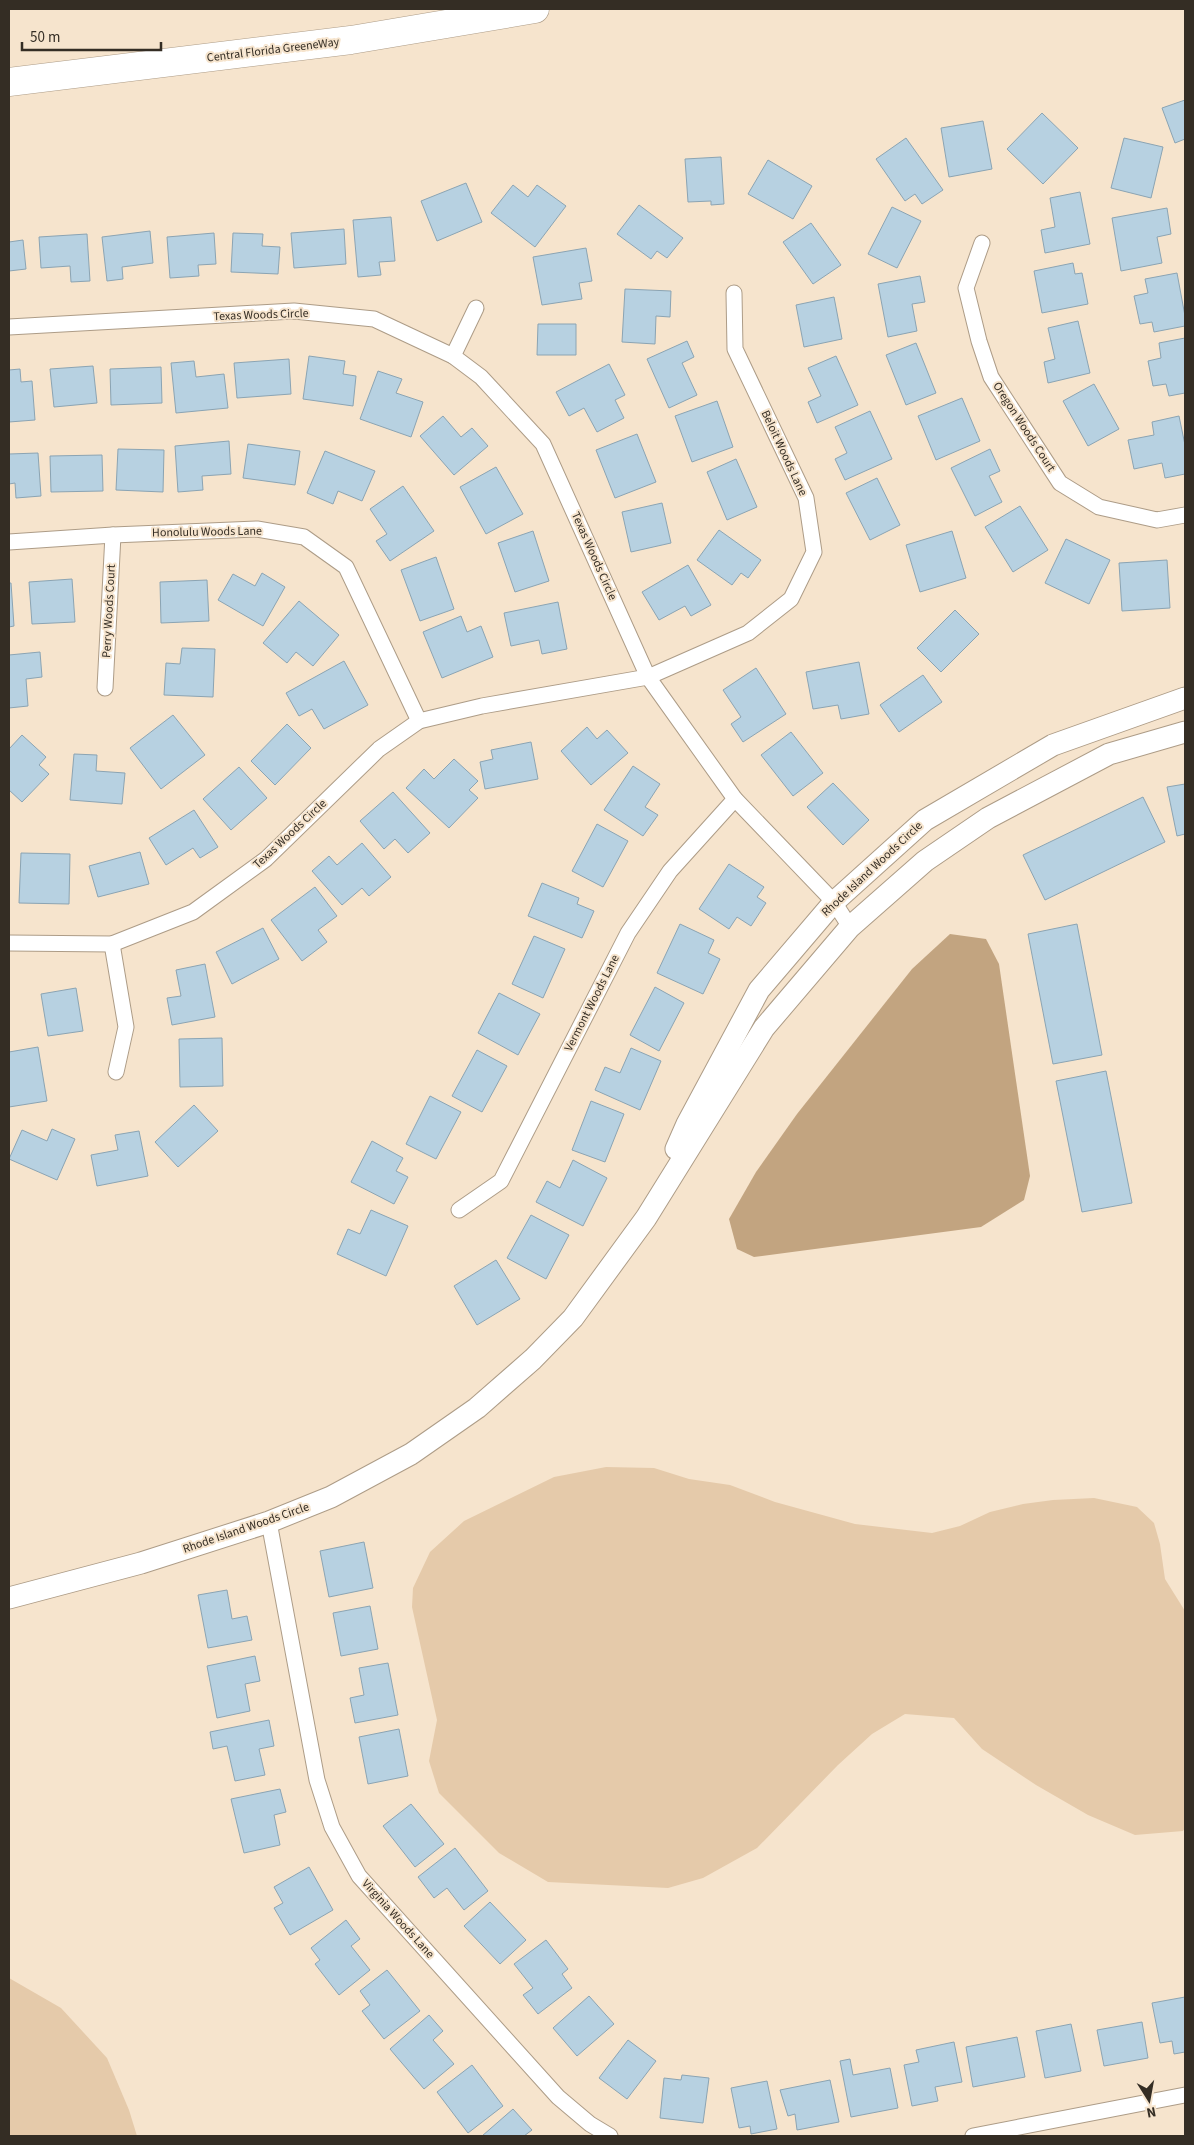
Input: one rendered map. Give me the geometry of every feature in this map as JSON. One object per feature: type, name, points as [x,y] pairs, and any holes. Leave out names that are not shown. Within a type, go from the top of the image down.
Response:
[{"type":"highway","name":"Central Florida GreeneWay","points":[[9,82],[351,40],[535,9]]},
{"type":"street","name":"Oregon Woods Court","points":[[982,242],[966,288],[979,341],[991,377],[1060,483],[1099,507],[1157,520],[1185,515]]},
{"type":"street","name":"Beloit Woods Lane","points":[[648,676],[748,632],[791,599],[814,552],[806,498],[735,349],[734,293]]},
{"type":"street","points":[[453,356],[476,308]]},
{"type":"street","name":"Texas Woods Circle","points":[[9,327],[294,312],[374,319],[453,356],[481,377],[543,444],[648,676],[735,800],[834,902],[850,927]]},
{"type":"street","name":"Honolulu Woods Lane","points":[[9,542],[113,535],[257,529],[304,537],[346,567],[419,721]]},
{"type":"street","name":"Perry Woods Court","points":[[105,688],[113,535]]},
{"type":"street","name":"Texas Woods Circle","points":[[9,943],[112,944],[193,912],[266,859],[379,749],[419,721],[482,706],[648,676]]},
{"type":"street","name":"Rhode Island Woods Circle","points":[[646,1218],[687,1124],[759,990],[834,902],[925,820],[1053,745],[1185,698]]},
{"type":"street","name":"Rhode Island Woods Circle","points":[[9,1598],[141,1563],[269,1522],[331,1497],[411,1454],[477,1408],[532,1359],[573,1318],[646,1218],[764,1028],[850,927],[925,861],[988,818],[1109,754],[1185,732]]},
{"type":"street","name":"Vermont Woods Lane","points":[[459,1210],[501,1181],[628,933],[670,871],[735,800]]},
{"type":"street","points":[[112,944],[126,1027],[116,1072]]},
{"type":"street","name":"Virginia Woods Lane","points":[[269,1522],[317,1780],[332,1826],[359,1876],[558,2097],[590,2124],[610,2136]]},
{"type":"street","points":[[973,2136],[1185,2095]]},
{"type":"shaded area","points":[[950,934],[986,939],[999,964],[1030,1176],[1024,1200],[981,1227],[754,1257],[737,1249],[729,1219],[756,1172],[797,1114],[912,969]]},
{"type":"shaded area","points":[[606,1467],[654,1468],[689,1479],[730,1485],[775,1502],[855,1524],[932,1533],[960,1526],[990,1512],[1023,1504],[1053,1500],[1094,1498],[1137,1507],[1154,1523],[1160,1544],[1165,1579],[1185,1611],[1185,1828],[1183,1831],[1135,1835],[1088,1815],[1036,1785],[982,1749],[954,1718],[905,1714],[872,1734],[838,1765],[757,1848],[703,1878],[668,1888],[548,1882],[499,1853],[439,1793],[429,1761],[437,1720],[412,1607],[413,1588],[430,1552],[464,1521],[554,1477]]},
{"type":"shaded area","points":[[9,1978],[61,2008],[107,2058],[129,2110],[137,2136],[9,2136]]},
{"type":"building","points":[[1185,100],[1185,139],[1175,143],[1162,108]]},
{"type":"building","points":[[1042,113],[1078,148],[1043,184],[1007,149]]},
{"type":"building","points":[[983,121],[992,169],[949,177],[941,128]]},
{"type":"building","points":[[906,138],[943,190],[922,204],[915,194],[905,201],[876,159]]},
{"type":"building","points":[[1124,138],[1163,147],[1151,198],[1111,188]]},
{"type":"building","points":[[721,157],[724,204],[711,205],[711,201],[688,202],[685,159]]},
{"type":"building","points":[[768,160],[812,186],[793,219],[748,194]]},
{"type":"building","points":[[466,183],[482,222],[437,241],[421,201]]},
{"type":"building","points":[[513,185],[528,197],[537,185],[566,206],[535,247],[491,213]]},
{"type":"building","points":[[1080,192],[1090,244],[1045,253],[1041,230],[1055,227],[1050,198]]},
{"type":"building","points":[[639,205],[683,238],[667,258],[657,251],[651,259],[617,234]]},
{"type":"building","points":[[892,207],[921,221],[897,268],[868,254]]},
{"type":"building","points":[[1167,208],[1171,234],[1157,237],[1162,263],[1121,271],[1112,218]]},
{"type":"building","points":[[391,217],[395,261],[379,262],[381,275],[358,277],[353,220]]},
{"type":"building","points":[[811,223],[841,265],[813,284],[783,242]]},
{"type":"building","points":[[344,229],[346,264],[294,268],[291,233]]},
{"type":"building","points":[[150,231],[153,263],[122,267],[123,279],[107,281],[102,237]]},
{"type":"building","points":[[214,233],[216,264],[198,265],[199,276],[170,278],[167,237]]},
{"type":"building","points":[[233,233],[263,234],[262,246],[280,247],[278,274],[231,272]]},
{"type":"building","points":[[87,234],[90,281],[71,282],[70,266],[41,268],[39,237]]},
{"type":"building","points":[[23,240],[26,269],[9,271],[9,242]]},
{"type":"building","points":[[586,248],[592,281],[579,283],[582,299],[542,305],[533,257]]},
{"type":"building","points":[[1073,263],[1075,274],[1082,273],[1088,304],[1042,313],[1034,271]]},
{"type":"building","points":[[1177,273],[1185,326],[1154,332],[1152,322],[1140,324],[1134,296],[1148,293],[1145,279]]},
{"type":"building","points":[[920,276],[925,302],[912,304],[917,331],[888,337],[878,284]]},
{"type":"building","points":[[625,289],[671,291],[670,317],[656,316],[655,344],[622,342]]},
{"type":"building","points":[[834,297],[842,339],[804,347],[796,305]]},
{"type":"building","points":[[1078,321],[1090,373],[1048,383],[1044,362],[1055,359],[1048,328]]},
{"type":"building","points":[[538,324],[576,324],[576,355],[537,355]]},
{"type":"building","points":[[1185,338],[1185,393],[1169,396],[1166,384],[1153,386],[1148,361],[1161,358],[1159,343]]},
{"type":"building","points":[[687,341],[694,357],[682,363],[697,395],[669,408],[647,359]]},
{"type":"building","points":[[916,343],[936,393],[906,405],[886,355]]},
{"type":"building","points":[[309,356],[345,361],[343,374],[356,376],[353,406],[303,399]]},
{"type":"building","points":[[836,356],[858,405],[817,423],[808,402],[821,396],[808,368]]},
{"type":"building","points":[[289,359],[291,394],[237,398],[234,363]]},
{"type":"building","points":[[194,361],[196,377],[224,374],[228,408],[176,413],[171,363]]},
{"type":"building","points":[[609,364],[625,395],[615,400],[624,418],[597,432],[584,408],[569,416],[556,392]]},
{"type":"building","points":[[93,366],[97,403],[54,407],[50,369]]},
{"type":"building","points":[[161,367],[162,403],[111,405],[110,369]]},
{"type":"building","points":[[20,369],[21,382],[32,381],[35,420],[9,422],[9,370]]},
{"type":"building","points":[[378,371],[402,379],[396,393],[423,402],[411,437],[360,419]]},
{"type":"building","points":[[1094,384],[1119,429],[1088,446],[1063,401]]},
{"type":"building","points":[[962,398],[980,441],[936,460],[918,416]]},
{"type":"building","points":[[717,401],[733,447],[692,462],[675,416]]},
{"type":"building","points":[[870,411],[892,459],[845,480],[835,459],[847,453],[835,427]]},
{"type":"building","points":[[443,416],[461,437],[472,428],[488,446],[454,475],[420,436]]},
{"type":"building","points":[[1179,416],[1185,445],[1185,474],[1165,478],[1162,463],[1134,469],[1128,440],[1154,435],[1152,422]]},
{"type":"building","points":[[637,434],[656,482],[615,498],[596,450]]},
{"type":"building","points":[[229,441],[231,474],[202,476],[203,490],[178,492],[175,446]]},
{"type":"building","points":[[248,444],[300,451],[295,485],[243,478]]},
{"type":"building","points":[[118,449],[164,450],[163,492],[116,490]]},
{"type":"building","points":[[990,449],[1000,471],[989,476],[1002,502],[975,516],[951,468]]},
{"type":"building","points":[[325,451],[375,471],[362,501],[338,491],[333,504],[307,493]]},
{"type":"building","points":[[38,453],[41,496],[16,498],[15,483],[9,484],[9,454]]},
{"type":"building","points":[[102,455],[103,491],[51,492],[50,456]]},
{"type":"building","points":[[736,459],[757,507],[727,520],[707,472]]},
{"type":"building","points":[[496,467],[523,514],[486,534],[460,487]]},
{"type":"building","points":[[877,478],[900,525],[870,540],[846,493]]},
{"type":"building","points":[[403,486],[434,531],[390,561],[376,541],[387,534],[370,509]]},
{"type":"building","points":[[662,503],[671,543],[631,552],[622,512]]},
{"type":"building","points":[[1020,506],[1048,550],[1013,572],[985,527]]},
{"type":"building","points":[[719,530],[761,560],[748,578],[741,573],[732,585],[697,560]]},
{"type":"building","points":[[533,531],[549,581],[515,592],[498,543]]},
{"type":"building","points":[[952,531],[966,578],[920,592],[906,545]]},
{"type":"building","points":[[1066,539],[1110,560],[1089,604],[1045,583]]},
{"type":"building","points":[[436,557],[454,609],[420,621],[401,570]]},
{"type":"building","points":[[1167,560],[1170,608],[1122,611],[1119,563]]},
{"type":"building","points":[[688,565],[711,605],[691,616],[685,606],[659,620],[642,592]]},
{"type":"building","points":[[262,573],[285,587],[263,626],[218,600],[233,574],[255,586]]},
{"type":"building","points":[[72,579],[75,622],[32,624],[29,582]]},
{"type":"building","points":[[207,580],[209,621],[161,623],[160,582]]},
{"type":"building","points":[[9,583],[11,583],[14,626],[9,627]]},
{"type":"building","points":[[299,601],[339,635],[313,666],[296,652],[287,663],[263,643]]},
{"type":"building","points":[[558,602],[567,649],[542,654],[539,640],[511,646],[504,613]]},
{"type":"building","points":[[955,610],[979,634],[941,672],[917,648]]},
{"type":"building","points":[[461,616],[467,632],[481,626],[493,657],[442,678],[423,632]]},
{"type":"building","points":[[182,648],[215,649],[213,697],[164,695],[166,663],[180,664]]},
{"type":"building","points":[[40,652],[42,677],[26,679],[28,706],[9,708],[9,655]]},
{"type":"building","points":[[344,661],[368,705],[324,729],[312,709],[299,716],[286,693]]},
{"type":"building","points":[[859,662],[869,714],[841,719],[838,705],[813,709],[806,672]]},
{"type":"building","points":[[756,668],[786,714],[743,742],[731,724],[741,717],[723,690]]},
{"type":"building","points":[[923,675],[942,702],[899,732],[880,705]]},
{"type":"building","points":[[173,715],[205,755],[161,789],[130,748]]},
{"type":"building","points":[[287,724],[311,748],[275,785],[251,761]]},
{"type":"building","points":[[587,727],[597,739],[607,730],[628,753],[591,785],[561,751]]},
{"type":"building","points":[[791,732],[823,773],[793,796],[761,755]]},
{"type":"building","points":[[22,735],[46,757],[39,765],[49,774],[22,802],[9,790],[9,749]]},
{"type":"building","points":[[531,742],[538,779],[485,789],[480,762],[493,759],[491,750]]},
{"type":"building","points":[[74,754],[97,755],[96,771],[125,773],[122,804],[70,800]]},
{"type":"building","points":[[454,759],[478,781],[469,790],[478,798],[449,828],[406,788],[424,769],[434,779]]},
{"type":"building","points":[[633,766],[660,784],[645,807],[658,815],[643,836],[604,810]]},
{"type":"building","points":[[239,767],[267,798],[231,830],[203,799]]},
{"type":"building","points":[[833,783],[869,820],[843,845],[807,807]]},
{"type":"building","points":[[1185,784],[1185,834],[1177,836],[1167,787]]},
{"type":"building","points":[[393,792],[430,833],[408,853],[395,839],[384,849],[360,821]]},
{"type":"building","points":[[1143,797],[1165,842],[1045,900],[1023,855]]},
{"type":"building","points":[[194,810],[218,847],[200,858],[193,848],[166,865],[149,838]]},
{"type":"building","points":[[597,824],[628,841],[603,887],[572,871]]},
{"type":"building","points":[[362,843],[391,877],[369,896],[362,888],[342,905],[312,871],[329,856],[337,865]]},
{"type":"building","points":[[140,852],[149,884],[98,897],[89,866]]},
{"type":"building","points":[[21,853],[70,854],[69,904],[19,903]]},
{"type":"building","points":[[729,864],[764,887],[757,897],[766,903],[751,926],[737,917],[729,929],[699,909]]},
{"type":"building","points":[[542,883],[579,898],[577,904],[594,911],[582,938],[528,916]]},
{"type":"building","points":[[315,887],[337,916],[318,930],[327,942],[302,961],[271,920]]},
{"type":"building","points":[[680,924],[714,940],[708,953],[720,959],[703,994],[657,973]]},
{"type":"building","points":[[1077,924],[1102,1055],[1053,1064],[1028,934]]},
{"type":"building","points":[[263,928],[279,959],[232,984],[216,952]]},
{"type":"building","points":[[534,936],[565,949],[543,998],[512,984]]},
{"type":"building","points":[[205,964],[215,1017],[172,1025],[167,998],[181,996],[176,970]]},
{"type":"building","points":[[655,987],[684,1003],[659,1051],[630,1035]]},
{"type":"building","points":[[76,988],[83,1031],[48,1036],[41,994]]},
{"type":"building","points":[[499,993],[540,1014],[518,1055],[478,1033]]},
{"type":"building","points":[[222,1038],[223,1086],[180,1087],[179,1039]]},
{"type":"building","points":[[38,1047],[47,1101],[9,1107],[9,1052]]},
{"type":"building","points":[[631,1048],[661,1061],[640,1110],[595,1090],[605,1067],[620,1073]]},
{"type":"building","points":[[477,1050],[507,1066],[482,1112],[452,1096]]},
{"type":"building","points":[[1106,1071],[1132,1203],[1082,1212],[1056,1081]]},
{"type":"building","points":[[430,1096],[461,1112],[436,1159],[406,1144]]},
{"type":"building","points":[[591,1101],[624,1114],[605,1162],[572,1150]]},
{"type":"building","points":[[194,1105],[218,1131],[178,1167],[155,1142]]},
{"type":"building","points":[[52,1129],[75,1139],[57,1180],[9,1159],[22,1130],[47,1141]]},
{"type":"building","points":[[139,1131],[148,1176],[97,1186],[91,1155],[118,1150],[115,1135]]},
{"type":"building","points":[[372,1141],[403,1158],[396,1171],[408,1177],[394,1204],[351,1182]]},
{"type":"building","points":[[573,1160],[607,1178],[583,1226],[536,1202],[547,1181],[560,1188]]},
{"type":"building","points":[[371,1210],[408,1226],[386,1276],[337,1254],[348,1229],[360,1234]]},
{"type":"building","points":[[531,1215],[569,1235],[546,1279],[507,1258]]},
{"type":"building","points":[[496,1260],[520,1299],[477,1325],[454,1286]]},
{"type":"building","points":[[364,1542],[373,1588],[329,1597],[320,1551]]},
{"type":"building","points":[[227,1590],[232,1619],[247,1616],[252,1640],[208,1648],[198,1595]]},
{"type":"building","points":[[370,1606],[378,1649],[341,1656],[333,1613]]},
{"type":"building","points":[[255,1656],[260,1681],[245,1684],[250,1711],[217,1718],[207,1666]]},
{"type":"building","points":[[388,1663],[398,1715],[355,1723],[350,1698],[364,1695],[359,1668]]},
{"type":"building","points":[[269,1720],[274,1746],[259,1749],[265,1775],[235,1781],[227,1746],[213,1749],[210,1732]]},
{"type":"building","points":[[399,1729],[408,1776],[368,1784],[359,1737]]},
{"type":"building","points":[[280,1789],[286,1812],[274,1815],[280,1845],[244,1853],[231,1799]]},
{"type":"building","points":[[411,1804],[444,1844],[415,1867],[383,1826]]},
{"type":"building","points":[[455,1848],[488,1891],[464,1910],[447,1888],[434,1898],[418,1877]]},
{"type":"building","points":[[309,1867],[333,1910],[290,1935],[274,1908],[283,1903],[274,1887]]},
{"type":"building","points":[[490,1902],[526,1940],[500,1964],[464,1926]]},
{"type":"building","points":[[346,1920],[360,1939],[351,1946],[370,1970],[339,1995],[315,1964],[320,1960],[311,1948]]},
{"type":"building","points":[[546,1940],[568,1969],[562,1974],[572,1988],[538,2014],[523,1995],[533,1988],[514,1964]]},
{"type":"building","points":[[387,1970],[420,2011],[384,2039],[362,2011],[370,2005],[360,1991]]},
{"type":"building","points":[[589,1996],[614,2024],[577,2056],[553,2028]]},
{"type":"building","points":[[1185,1997],[1185,2052],[1174,2054],[1172,2041],[1160,2043],[1152,2003]]},
{"type":"building","points":[[429,2015],[443,2031],[433,2040],[454,2064],[424,2089],[390,2049]]},
{"type":"building","points":[[1142,2022],[1148,2058],[1104,2066],[1097,2030]]},
{"type":"building","points":[[1071,2024],[1081,2071],[1045,2078],[1036,2031]]},
{"type":"building","points":[[1017,2037],[1025,2077],[973,2087],[966,2047]]},
{"type":"building","points":[[628,2040],[656,2061],[627,2099],[599,2078]]},
{"type":"building","points":[[954,2042],[962,2082],[935,2087],[938,2101],[912,2106],[904,2065],[919,2062],[916,2050]]},
{"type":"building","points":[[850,2059],[853,2075],[890,2068],[898,2108],[851,2117],[840,2061]]},
{"type":"building","points":[[472,2065],[503,2106],[468,2133],[437,2092]]},
{"type":"building","points":[[682,2075],[709,2078],[703,2123],[660,2118],[664,2078],[681,2080]]},
{"type":"building","points":[[830,2080],[839,2122],[797,2130],[795,2114],[788,2116],[780,2090]]},
{"type":"building","points":[[767,2081],[777,2129],[751,2134],[750,2126],[739,2128],[731,2088]]},
{"type":"building","points":[[513,2109],[532,2130],[524,2136],[482,2136]]}]
